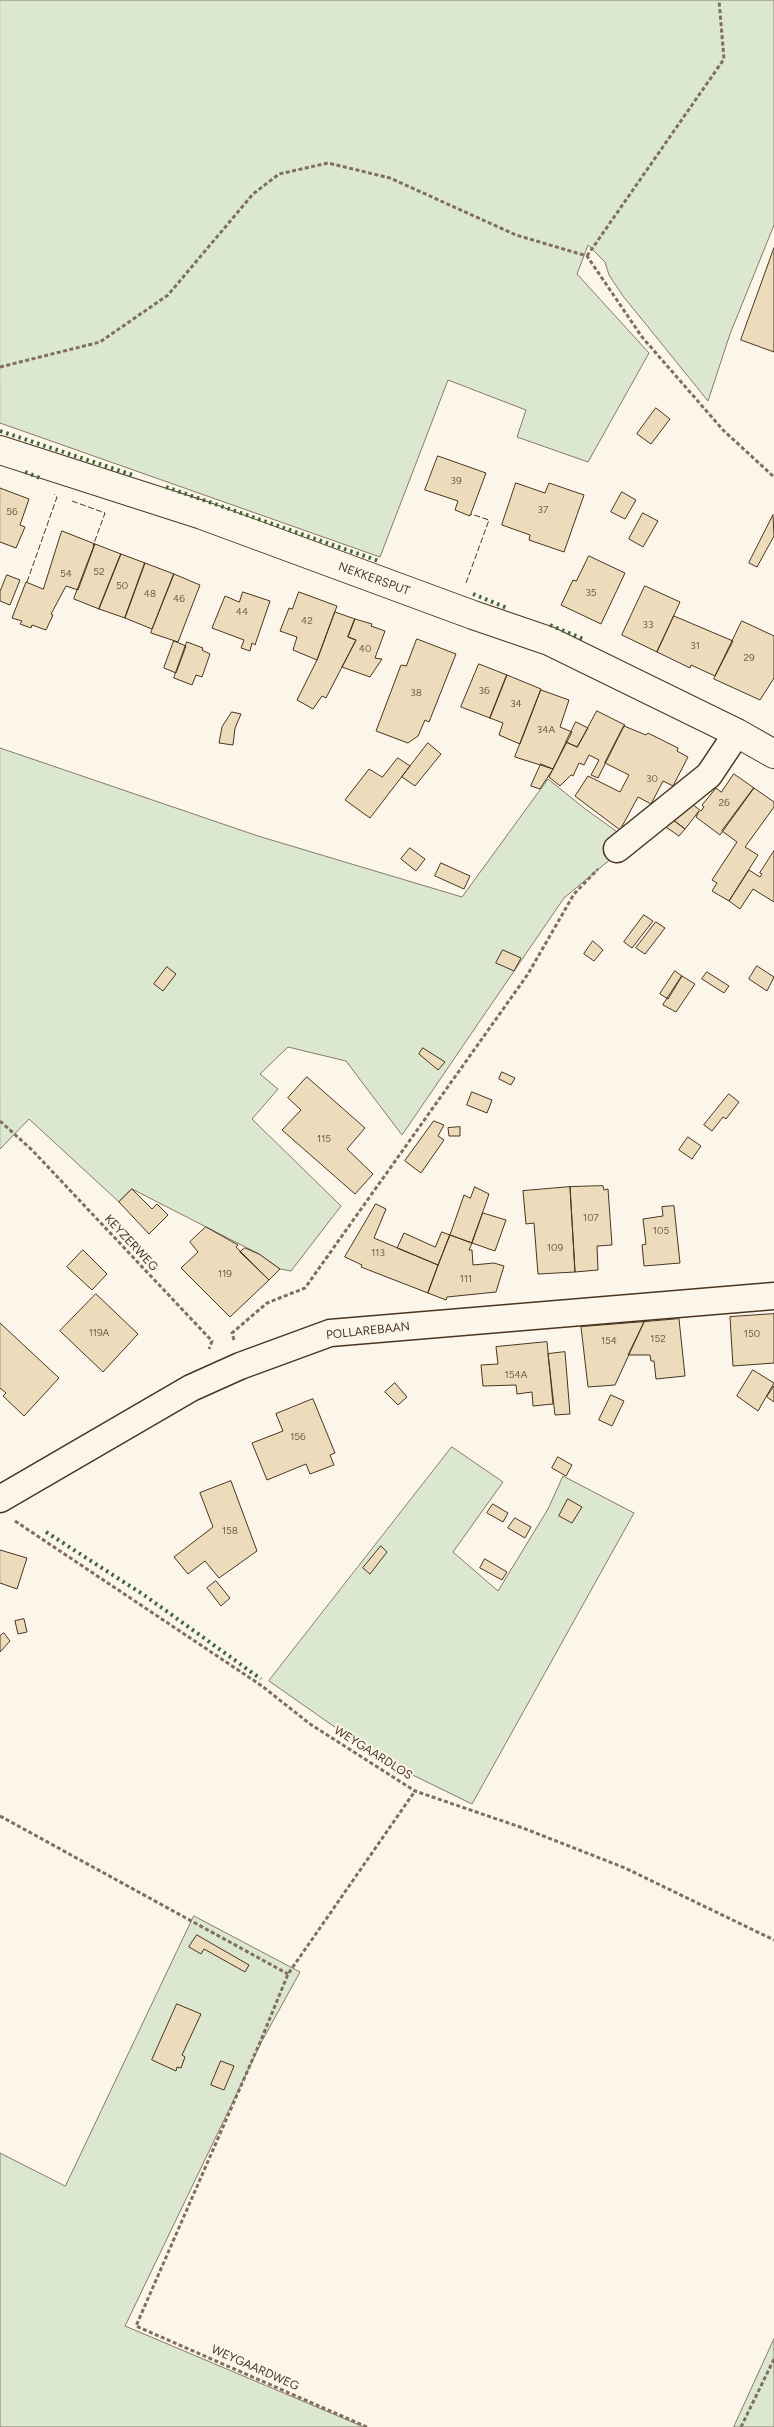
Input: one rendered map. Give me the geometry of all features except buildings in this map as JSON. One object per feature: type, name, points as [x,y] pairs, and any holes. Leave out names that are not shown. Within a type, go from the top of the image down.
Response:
[{"type":"street","name":"NEKKERSPUT","points":[[0,450],[202,515],[464,612],[549,641],[737,733],[774,754]]},
{"type":"street","points":[[617,849],[709,775],[737,733]]},
{"type":"street","name":"POLLAREBAAN","points":[[4,1508],[191,1388],[240,1366],[330,1332],[774,1296]]},
{"type":"path","points":[[587,256],[724,59],[719,0]]},
{"type":"path","points":[[0,367],[100,342],[168,295],[253,194],[272,179],[279,174],[328,163],[390,178],[516,235],[587,256],[642,337],[723,430],[774,477]]},
{"type":"path","points":[[240,1366],[232,1333],[267,1303],[305,1288],[528,974],[574,894],[617,849]]},
{"type":"path","name":"KEYZERWEG","points":[[0,1121],[32,1150],[212,1341],[191,1388]]},
{"type":"path","name":"WEYGAARDLOS","points":[[4,1508],[262,1686],[310,1724],[415,1791],[523,1828],[626,1868],[774,1940]]},
{"type":"path","points":[[0,1816],[288,1974],[415,1791]]},
{"type":"path","name":"WEYGAARDWEG","points":[[288,1974],[136,2326],[367,2427]]},
{"type":"path","points":[[741,2427],[774,2358]]},
{"type":"green space","points":[[0,0],[774,0],[774,225],[730,334],[708,401],[623,296],[609,275],[605,262],[588,245],[577,274],[649,353],[588,462],[517,437],[526,410],[448,380],[380,557],[0,423]]},
{"type":"green space","points":[[0,748],[258,836],[462,897],[548,779],[631,842],[564,898],[402,1135],[346,1061],[288,1047],[260,1074],[278,1089],[252,1119],[341,1206],[291,1271],[280,1269],[259,1254],[132,1189],[119,1202],[29,1119],[0,1149]]},
{"type":"green space","points":[[452,1447],[503,1482],[453,1552],[498,1591],[548,1509],[563,1476],[634,1513],[472,1804],[382,1760],[269,1681]]},
{"type":"green space","points":[[194,1916],[300,1972],[262,2041],[125,2326],[364,2427],[0,2427],[0,2153],[65,2186]]},
{"type":"green space","points":[[774,2339],[774,2427],[734,2427]]},
{"type":"hedge","points":[[0,431],[133,475]]},
{"type":"hedge","points":[[25,472],[40,478]]},
{"type":"hedge","points":[[166,487],[379,561]]},
{"type":"hedge","points":[[473,594],[507,608]]},
{"type":"hedge","points":[[550,625],[583,639]]},
{"type":"hedge","points":[[46,1532],[144,1595],[261,1679]]},
{"type":"fence","points":[[27,582],[57,497],[54,494]]},
{"type":"fence","points":[[72,501],[105,513],[93,546]]},
{"type":"fence","points":[[466,583],[489,520],[471,514]]}]
